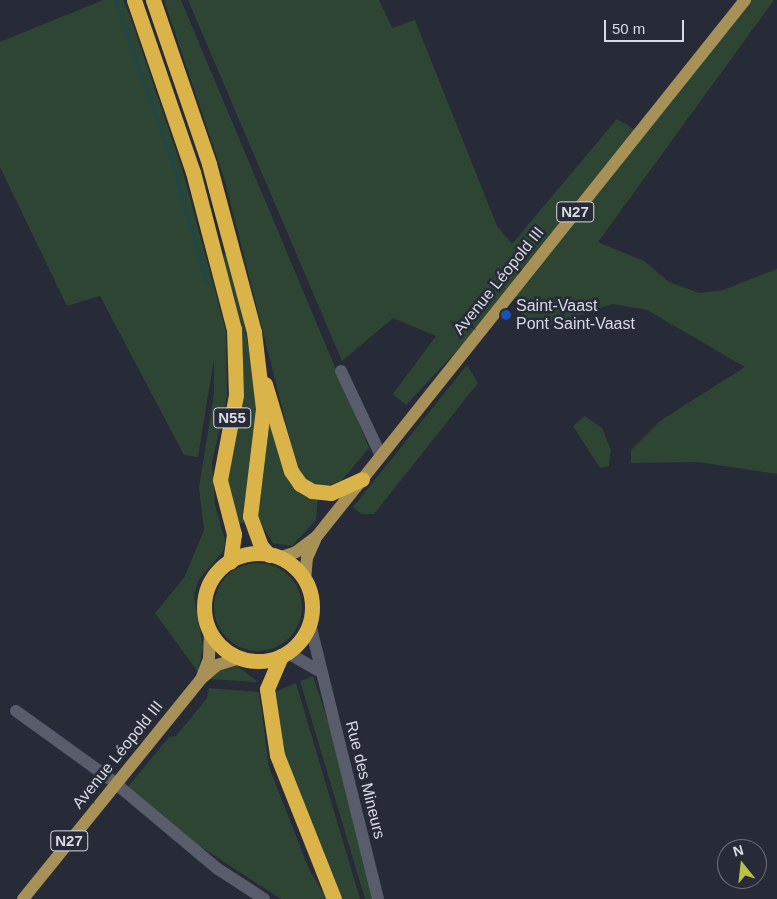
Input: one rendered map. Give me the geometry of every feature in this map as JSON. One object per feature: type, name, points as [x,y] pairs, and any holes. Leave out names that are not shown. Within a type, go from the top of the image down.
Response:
[{"type":"highway","name":"N55","points":[[134,0],[193,172],[234,329],[236,395],[220,480],[234,534],[230,562]]},
{"type":"highway","name":"N55","points":[[153,0],[209,164],[254,332],[262,379],[262,440],[250,516],[261,546],[274,556]]},
{"type":"highway","points":[[262,379],[273,399],[291,471],[300,484],[312,491],[331,493],[362,479]]},
{"type":"highway","name":"N27","points":[[274,556],[255,553],[230,562],[218,572],[207,593],[205,616],[210,631],[224,649],[243,659],[284,654]]},
{"type":"highway","points":[[274,556],[305,580]]},
{"type":"highway","name":"N27","points":[[305,580],[312,602],[310,624]]},
{"type":"highway","points":[[267,689],[284,654],[310,624]]},
{"type":"highway","points":[[243,659],[267,689],[277,755],[334,899]]},
{"type":"main road","name":"Avenue Léopold III","points":[[305,580],[306,558],[317,536],[745,0]]},
{"type":"main road","name":"Avenue Léopold III","points":[[274,556],[296,552],[317,536]]},
{"type":"main road","name":"Avenue Léopold III","points":[[201,679],[209,659],[210,631]]},
{"type":"main road","name":"Avenue Léopold III","points":[[23,899],[201,679],[217,665],[243,659]]},
{"type":"street","points":[[341,371],[381,456]]},
{"type":"street","name":"Rue des Mineurs","points":[[310,624],[318,670],[342,749],[378,899]]},
{"type":"street","points":[[284,654],[318,670]]},
{"type":"street","points":[[16,710],[116,783],[218,869],[264,899]]},
{"type":"green space","points":[[103,0],[123,0],[129,13],[181,165],[226,331],[227,397],[212,462],[215,505],[225,540],[224,550],[198,581],[194,597],[203,647],[198,672],[155,613],[184,578],[204,530],[199,488],[214,393],[214,359],[198,457],[184,455],[100,296],[67,306],[0,167],[0,42]]},
{"type":"green space","points":[[164,0],[181,0],[369,448],[342,480],[327,486],[318,487],[303,478],[297,467],[225,181]]},
{"type":"green space","points":[[188,0],[379,0],[392,28],[415,20],[497,226],[512,244],[617,119],[638,132],[745,0],[774,0],[598,242],[644,261],[669,282],[699,293],[723,290],[777,269],[777,474],[697,462],[631,463],[631,450],[660,421],[745,367],[647,310],[612,304],[551,325],[533,326],[522,315],[514,290],[406,405],[393,394],[436,336],[393,318],[342,361]]},
{"type":"green space","points":[[229,253],[258,393],[245,522],[238,524],[227,476],[243,385],[243,346],[223,255]]},
{"type":"green space","points":[[467,365],[478,383],[374,514],[361,514],[353,507]]},
{"type":"green space","points":[[270,399],[283,452],[318,496],[316,520],[292,546],[273,543],[257,518]]},
{"type":"green space","points":[[585,416],[602,428],[611,450],[609,466],[600,468],[573,426]]},
{"type":"green space","points":[[258,563],[275,566],[283,570],[295,582],[299,590],[302,607],[299,624],[295,632],[283,644],[275,648],[258,651],[241,648],[233,644],[221,632],[217,624],[214,607],[217,590],[221,582],[233,570],[241,566]]},
{"type":"green space","points":[[236,665],[258,682],[209,679],[220,668]]},
{"type":"green space","points":[[313,676],[336,745],[372,899],[365,899],[300,681]]},
{"type":"green space","points":[[296,683],[360,899],[340,899],[291,777],[279,733],[275,692]]},
{"type":"green space","points":[[209,688],[259,692],[269,767],[309,869],[327,899],[281,899],[186,837],[127,788],[169,737],[176,736],[207,698]]},
{"type":"waterway","points":[[115,0],[171,159],[206,282]]},
{"type":"place","name":"Saint-Vaast Pont Saint-Vaast","points":[[506,315]]}]
